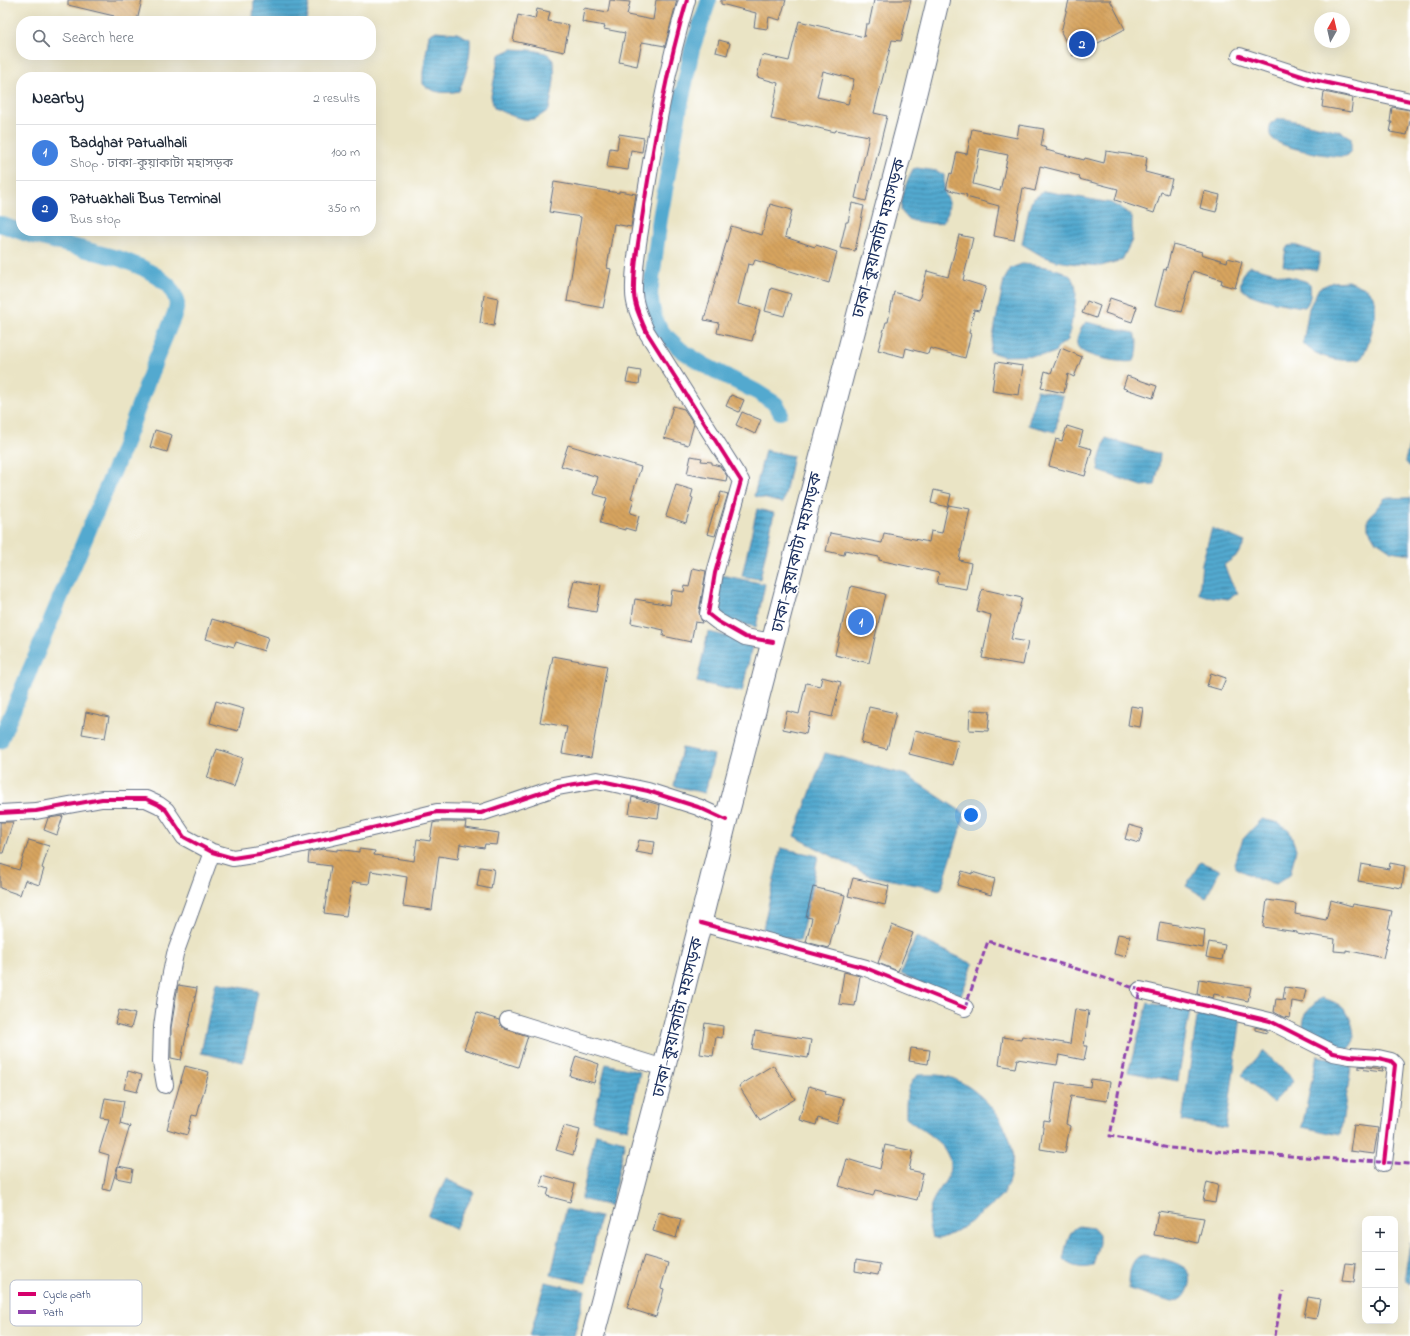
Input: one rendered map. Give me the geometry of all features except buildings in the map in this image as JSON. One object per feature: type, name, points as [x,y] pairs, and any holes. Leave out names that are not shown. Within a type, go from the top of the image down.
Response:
[{"type":"main road","name":"ঢাকা-কুয়াকাটা মহাসড়ক","points":[[593,1336],[664,1068],[726,820],[909,117],[938,0]]},
{"type":"street","points":[[687,0],[676,38],[653,147],[635,267],[634,294],[638,312],[646,331],[741,482],[715,573],[708,614],[716,622],[745,637],[773,642]]},
{"type":"street","points":[[1240,56],[1314,80],[1410,101]]},
{"type":"street","points":[[0,813],[36,811],[102,799],[146,800],[166,810],[184,837],[212,852],[233,858],[259,854],[437,812],[481,813],[558,787],[597,780],[648,791],[698,807],[726,820]]},
{"type":"street","points":[[165,1085],[161,1062],[162,1027],[169,983],[175,954],[212,852]]},
{"type":"street","points":[[701,923],[866,968],[965,1008]]},
{"type":"street","points":[[1140,990],[1270,1021],[1333,1052],[1350,1056],[1378,1058],[1391,1061],[1395,1065],[1384,1163]]},
{"type":"street","points":[[508,1020],[664,1068]]},
{"type":"water","points":[[254,0],[310,0],[307,16],[253,16]]},
{"type":"water","points":[[436,31],[457,33],[470,39],[468,66],[459,91],[440,92],[430,89],[423,84],[423,72],[429,35]]},
{"type":"water","points":[[512,49],[531,50],[545,53],[552,59],[554,65],[554,81],[549,110],[539,117],[529,120],[519,118],[494,108],[491,96],[499,55]]},
{"type":"water","points":[[1278,119],[1286,119],[1340,131],[1351,138],[1351,151],[1346,156],[1330,155],[1307,152],[1277,142],[1272,138],[1270,130],[1271,123]]},
{"type":"water","points":[[917,168],[937,171],[944,175],[944,191],[949,202],[948,213],[943,222],[937,224],[914,221],[908,219],[901,211],[906,184],[913,169]]},
{"type":"water","points":[[1044,191],[1111,203],[1132,217],[1132,240],[1122,260],[1101,266],[1057,261],[1042,256],[1022,244],[1032,200]]},
{"type":"water","points":[[1294,245],[1319,253],[1317,270],[1293,268],[1283,265],[1286,249],[1288,246]]},
{"type":"water","points":[[1022,264],[1043,266],[1059,270],[1071,277],[1076,287],[1074,310],[1068,340],[1059,346],[1055,352],[1047,355],[1003,356],[990,352],[1004,280],[1011,268]]},
{"type":"water","points":[[1250,266],[1305,281],[1310,284],[1310,296],[1307,305],[1305,307],[1281,303],[1260,298],[1244,291],[1241,287],[1241,281],[1245,271]]},
{"type":"water","points":[[1349,281],[1363,287],[1371,293],[1374,299],[1375,316],[1371,336],[1361,359],[1338,360],[1322,356],[1308,348],[1303,343],[1309,308],[1319,288],[1333,282]]},
{"type":"water","points":[[1086,322],[1134,333],[1138,347],[1134,361],[1113,361],[1095,357],[1081,351],[1077,344],[1077,337]]},
{"type":"water","points":[[1037,390],[1063,396],[1055,432],[1028,425]]},
{"type":"water","points":[[1106,438],[1160,454],[1155,485],[1142,486],[1099,471],[1098,464]]},
{"type":"water","points":[[1410,442],[1410,467],[1405,461]]},
{"type":"water","points":[[765,450],[793,456],[783,503],[754,496]]},
{"type":"water","points":[[1385,498],[1410,498],[1410,554],[1391,551],[1375,540],[1368,528],[1368,519]]},
{"type":"water","points":[[757,509],[774,513],[760,579],[742,576]]},
{"type":"water","points":[[1212,528],[1245,542],[1239,554],[1224,565],[1231,582],[1238,593],[1228,599],[1199,595],[1202,563]]},
{"type":"water","points":[[721,575],[765,584],[756,627],[712,617]]},
{"type":"water","points":[[708,632],[753,642],[742,692],[697,682]]},
{"type":"water","points":[[682,748],[714,755],[705,793],[674,786]]},
{"type":"water","points":[[825,753],[906,775],[965,814],[941,890],[868,875],[794,836]]},
{"type":"water","points":[[1262,819],[1279,823],[1289,830],[1296,849],[1290,875],[1276,884],[1260,880],[1237,869],[1234,863],[1243,839]]},
{"type":"water","points":[[781,848],[818,856],[800,941],[762,933]]},
{"type":"water","points":[[1200,862],[1220,870],[1206,898],[1186,886]]},
{"type":"water","points":[[916,937],[973,964],[959,1001],[901,974]]},
{"type":"water","points":[[216,982],[258,991],[243,1062],[201,1053]]},
{"type":"water","points":[[1322,998],[1339,1005],[1347,1012],[1354,1036],[1353,1044],[1349,1049],[1341,1050],[1308,1035],[1303,1026],[1305,1014],[1319,999]]},
{"type":"water","points":[[1148,1003],[1190,1010],[1178,1081],[1128,1072]]},
{"type":"water","points":[[1198,1011],[1241,1017],[1226,1128],[1182,1121]]},
{"type":"water","points":[[1263,1051],[1294,1080],[1273,1103],[1242,1075]]},
{"type":"water","points":[[1317,1056],[1352,1062],[1340,1135],[1302,1127]]},
{"type":"water","points":[[606,1064],[640,1072],[628,1129],[593,1121]]},
{"type":"water","points":[[918,1075],[937,1075],[949,1077],[960,1081],[970,1088],[990,1105],[998,1116],[1009,1138],[1012,1150],[1011,1172],[1008,1184],[1002,1196],[966,1226],[939,1239],[932,1237],[929,1227],[930,1209],[932,1202],[948,1175],[950,1167],[949,1159],[945,1150],[937,1141],[906,1118],[906,1100],[908,1089]]},
{"type":"water","points":[[596,1134],[625,1141],[611,1206],[581,1199]]},
{"type":"water","points":[[446,1179],[474,1192],[455,1229],[428,1216]]},
{"type":"water","points":[[566,1209],[600,1217],[586,1283],[551,1275]]},
{"type":"water","points":[[1079,1226],[1093,1228],[1099,1235],[1099,1243],[1093,1266],[1077,1267],[1069,1264],[1063,1259],[1070,1235],[1075,1228]]},
{"type":"water","points":[[1410,1244],[1410,1284],[1406,1281],[1405,1274]]},
{"type":"water","points":[[1143,1255],[1173,1262],[1187,1270],[1190,1276],[1190,1284],[1183,1298],[1171,1302],[1129,1289],[1132,1264],[1138,1257]]},
{"type":"water","points":[[545,1282],[585,1291],[574,1336],[530,1336]]},
{"type":"waterway","points":[[709,0],[692,49],[679,112],[660,218],[650,294],[652,307],[655,320],[663,333],[681,350],[706,366],[757,392],[776,404],[780,412]]},
{"type":"waterway","points":[[0,224],[16,230]]},
{"type":"waterway","points":[[0,741],[122,451],[156,359],[175,313],[177,304],[175,296],[168,285],[157,276],[143,268],[121,259],[35,236]]},
{"type":"marked path","points":[[965,1008],[988,941],[1140,990],[1110,1136],[1169,1148],[1410,1164]]},
{"type":"marked path","points":[[1275,1336],[1283,1291]]},
{"type":"cycle path","points":[[687,0],[673,51],[662,102],[636,260],[634,298],[646,331],[741,481],[715,573],[708,614],[745,637],[773,642]]},
{"type":"cycle path","points":[[1240,56],[1314,80],[1410,101]]},
{"type":"cycle path","points":[[0,813],[36,811],[102,799],[146,799],[166,810],[184,837],[212,852],[233,858],[259,854],[437,812],[481,813],[558,787],[597,780],[648,791],[698,807],[726,820]]},
{"type":"cycle path","points":[[701,923],[866,968],[965,1008]]},
{"type":"cycle path","points":[[1140,990],[1270,1021],[1333,1053],[1391,1061],[1395,1065],[1384,1163]]},
{"type":"place","name":"Patuakhali Bus Terminal","points":[[1082,44]]},
{"type":"place","name":"Badghat Patualhali","points":[[861,622]]}]
